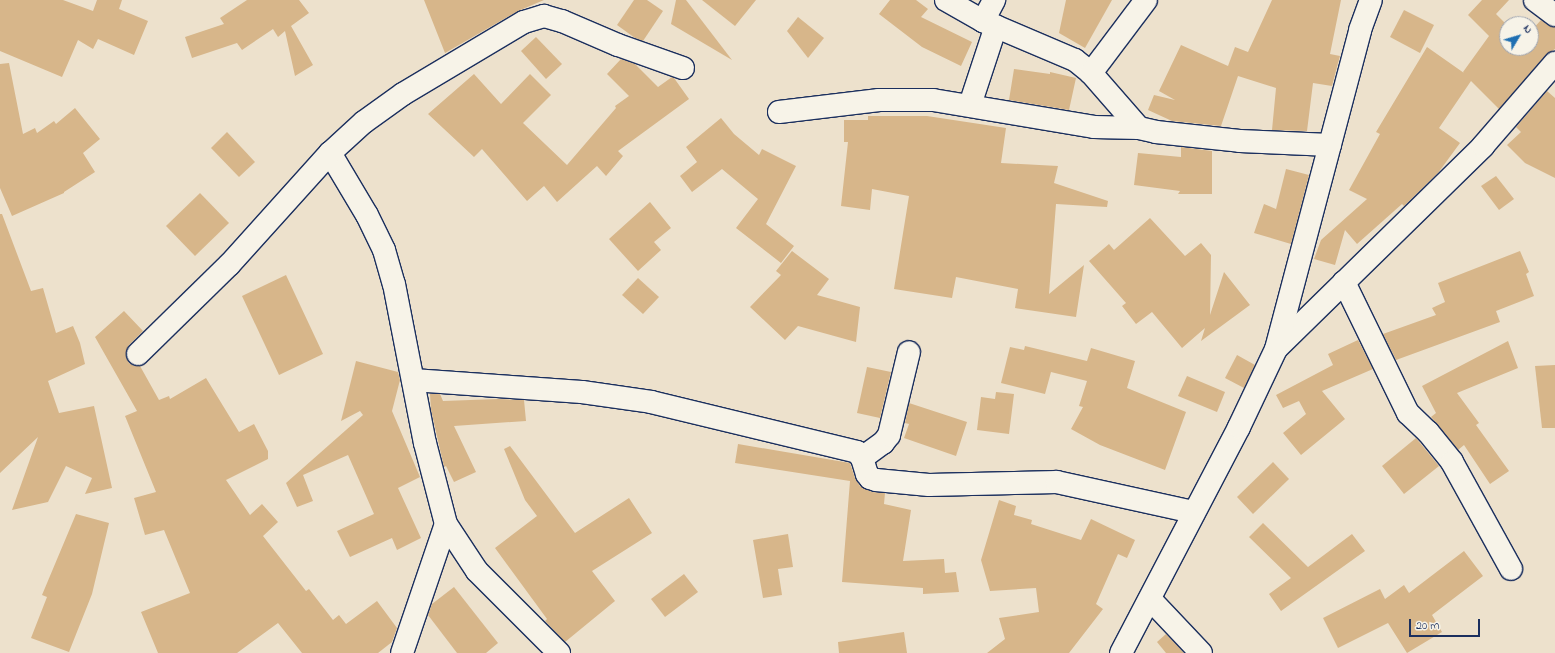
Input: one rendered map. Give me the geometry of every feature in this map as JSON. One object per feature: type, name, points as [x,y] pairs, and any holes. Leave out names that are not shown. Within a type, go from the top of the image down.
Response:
[{"type":"street","points":[[946,0],[990,23],[1075,60],[1091,73],[1138,128]]},
{"type":"street","points":[[970,105],[990,23],[994,0]]},
{"type":"street","points":[[1091,73],[1146,0]]},
{"type":"street","points":[[1121,653],[1239,427],[1276,349],[1360,30],[1371,0]]},
{"type":"street","points":[[1535,0],[1555,15]]},
{"type":"street","points":[[138,354],[229,265],[330,153],[364,122],[403,94],[524,22],[544,16],[562,21],[618,45],[683,68]]},
{"type":"street","points":[[1276,349],[1482,146],[1555,63]]},
{"type":"street","points":[[779,112],[879,100],[933,100],[1094,127],[1138,128],[1156,132],[1240,141],[1330,145]]},
{"type":"street","points":[[330,153],[367,215],[384,250],[394,284],[425,443],[446,524],[477,572],[559,653]]},
{"type":"street","points":[[1344,282],[1408,413],[1428,432],[1452,462],[1511,569]]},
{"type":"street","points":[[862,458],[883,443],[889,436],[909,352]]},
{"type":"street","points":[[413,380],[582,392],[651,402],[849,449],[857,452],[862,458],[867,474],[870,478],[876,480],[928,485],[1057,482],[1194,512]]},
{"type":"street","points":[[402,653],[446,524]]},
{"type":"street","points":[[1150,599],[1201,653]]},
{"type":"building","points":[[0,0],[63,0],[93,11],[97,0],[122,0],[119,9],[148,21],[134,55],[98,39],[93,49],[78,40],[62,77],[0,51]]},
{"type":"building","points":[[247,0],[299,0],[309,13],[291,26],[313,65],[295,76],[285,31],[278,37],[273,29],[242,50],[237,43],[192,58],[185,37],[224,24],[220,18]]},
{"type":"building","points":[[424,0],[544,0],[518,11],[445,53]]},
{"type":"building","points":[[634,0],[647,0],[663,11],[643,41],[635,38],[617,25]]},
{"type":"building","points":[[676,0],[686,0],[732,60],[671,24]]},
{"type":"building","points":[[702,0],[756,0],[735,26]]},
{"type":"building","points":[[890,0],[916,0],[928,9],[921,17],[972,42],[961,66],[922,47],[879,14]]},
{"type":"building","points":[[1066,0],[1112,0],[1085,48],[1059,33]]},
{"type":"building","points":[[1272,0],[1341,0],[1330,54],[1340,56],[1332,86],[1313,83],[1307,131],[1272,130],[1276,88],[1238,76],[1221,126],[1172,121],[1148,110],[1154,95],[1175,100],[1159,91],[1181,45],[1228,66],[1235,47],[1248,52]]},
{"type":"building","points":[[1482,0],[1509,0],[1496,14],[1499,17],[1499,56],[1539,56],[1539,22],[1541,20],[1548,25],[1555,27],[1555,49],[1546,55],[1499,109],[1471,81],[1439,128],[1460,143],[1438,173],[1404,206],[1402,204],[1357,244],[1345,230],[1335,265],[1314,259],[1321,240],[1367,199],[1349,190],[1380,134],[1376,132],[1427,47],[1464,73],[1463,72],[1489,36],[1468,15]]},
{"type":"building","points":[[1404,10],[1434,25],[1420,53],[1390,37]]},
{"type":"building","points":[[798,17],[824,38],[808,58],[787,31]]},
{"type":"building","points":[[536,37],[562,64],[546,79],[521,51]]},
{"type":"building","points":[[621,59],[635,64],[658,87],[672,77],[674,78],[689,99],[618,151],[623,156],[606,176],[597,166],[557,202],[544,186],[527,201],[482,149],[474,157],[428,114],[474,74],[501,104],[530,74],[551,95],[523,123],[567,165],[616,108],[615,106],[629,96],[607,74]]},
{"type":"building","points":[[9,63],[23,134],[35,128],[37,133],[54,121],[56,124],[75,108],[100,139],[83,153],[95,172],[64,193],[12,216],[0,188],[0,64]]},
{"type":"building","points":[[1014,69],[1050,74],[1050,72],[1076,78],[1069,110],[1009,100]]},
{"type":"building","points":[[1547,91],[1555,98],[1555,178],[1525,163],[1507,145],[1521,132],[1516,127]]},
{"type":"building","points":[[868,116],[927,116],[1006,128],[1001,163],[1058,166],[1054,183],[1108,201],[1107,207],[1056,204],[1049,294],[1084,265],[1076,317],[1015,308],[1018,289],[956,277],[952,298],[894,289],[909,196],[872,189],[870,210],[841,206],[848,142],[844,142],[844,120],[868,120]]},
{"type":"building","points":[[721,118],[734,134],[759,155],[762,149],[796,166],[766,224],[794,246],[781,263],[736,228],[758,199],[722,169],[692,192],[680,176],[697,162],[686,147]]},
{"type":"building","points":[[227,132],[255,162],[239,177],[211,148]]},
{"type":"building","points":[[1181,147],[1212,151],[1212,194],[1178,194],[1180,191],[1134,185],[1138,153],[1181,157]]},
{"type":"building","points":[[1286,169],[1309,175],[1291,244],[1254,233],[1264,204],[1276,209]]},
{"type":"building","points":[[1496,176],[1514,199],[1499,210],[1481,186]]},
{"type":"building","points":[[200,193],[229,223],[195,256],[166,226]]},
{"type":"building","points":[[650,202],[671,228],[654,242],[661,250],[638,271],[609,239]]},
{"type":"building","points":[[0,214],[2,214],[31,291],[43,288],[56,333],[73,326],[80,343],[85,364],[48,381],[59,413],[94,406],[112,488],[85,494],[92,478],[66,466],[48,502],[12,510],[38,437],[0,473]]},
{"type":"building","points":[[1150,218],[1185,256],[1201,243],[1211,255],[1210,315],[1224,272],[1250,305],[1201,341],[1205,328],[1182,348],[1152,312],[1136,324],[1122,306],[1126,303],[1089,261],[1109,244],[1114,250]]},
{"type":"building","points":[[792,251],[829,279],[817,295],[860,307],[856,342],[798,326],[785,340],[750,307],[781,275],[776,271]]},
{"type":"building","points":[[1520,251],[1529,272],[1526,274],[1534,296],[1496,311],[1500,322],[1396,360],[1383,334],[1436,315],[1432,308],[1445,302],[1438,283]]},
{"type":"building","points":[[286,275],[323,354],[279,375],[242,296]]},
{"type":"building","points":[[638,278],[659,297],[643,314],[622,295]]},
{"type":"building","points":[[124,311],[143,331],[129,345],[126,351],[126,357],[129,363],[134,366],[140,366],[159,400],[169,396],[170,399],[206,378],[239,432],[254,424],[268,451],[268,459],[226,480],[250,515],[262,504],[278,522],[263,536],[306,591],[309,589],[333,620],[339,615],[346,624],[377,601],[397,628],[392,642],[378,653],[302,653],[278,623],[237,653],[158,653],[141,612],[190,593],[164,530],[145,535],[134,498],[156,492],[125,416],[137,411],[95,337]]},
{"type":"building","points":[[1358,340],[1373,369],[1322,391],[1345,419],[1301,455],[1283,433],[1306,414],[1299,401],[1283,408],[1276,395],[1333,365],[1328,354]]},
{"type":"building","points":[[1508,341],[1518,368],[1457,393],[1479,423],[1476,425],[1509,471],[1490,484],[1464,445],[1458,450],[1431,417],[1436,413],[1422,386]]},
{"type":"building","points":[[1025,346],[1087,361],[1091,348],[1135,361],[1127,388],[1186,412],[1165,470],[1100,445],[1071,429],[1083,407],[1079,406],[1087,381],[1051,372],[1045,394],[1001,383],[1010,347],[1024,350]]},
{"type":"building","points":[[1237,355],[1255,365],[1244,388],[1225,378]]},
{"type":"building","points":[[356,361],[398,372],[400,380],[392,411],[420,477],[398,488],[421,538],[397,550],[392,538],[350,557],[337,531],[374,514],[348,455],[303,475],[313,501],[297,507],[286,483],[363,415],[360,411],[341,421]]},
{"type":"building","points":[[1555,365],[1555,428],[1542,428],[1535,366]]},
{"type":"building","points":[[867,367],[891,372],[880,418],[857,413]]},
{"type":"building","points":[[1187,376],[1225,392],[1217,412],[1178,396]]},
{"type":"building","points":[[996,392],[1014,394],[1009,434],[977,430],[981,397],[995,399]]},
{"type":"building","points":[[430,394],[440,394],[443,401],[498,399],[524,400],[526,421],[454,426],[476,472],[454,482],[446,466],[444,467],[431,410]]},
{"type":"building","points":[[909,403],[967,422],[956,456],[904,438],[909,424],[905,423]]},
{"type":"building","points":[[1416,438],[1439,466],[1404,494],[1382,466]]},
{"type":"building","points":[[738,444],[850,463],[855,478],[860,486],[872,492],[885,493],[884,504],[911,510],[903,561],[944,559],[945,573],[956,572],[959,592],[923,594],[923,588],[842,582],[850,481],[735,463]]},
{"type":"building","points":[[510,446],[575,533],[629,498],[652,533],[592,571],[615,601],[565,642],[545,621],[547,619],[495,548],[537,516],[525,500],[504,449]]},
{"type":"building","points":[[1273,462],[1289,479],[1253,514],[1237,497]]},
{"type":"building","points":[[999,500],[1016,506],[1014,515],[1032,520],[1031,524],[1081,540],[1091,519],[1135,540],[1127,558],[1118,554],[1096,604],[1103,609],[1069,653],[987,653],[1005,639],[999,618],[1039,612],[1036,588],[990,591],[981,560]]},
{"type":"building","points":[[76,514],[109,523],[92,594],[69,652],[31,638],[47,597],[42,595]]},
{"type":"building","points":[[1263,523],[1308,567],[1352,534],[1365,551],[1281,611],[1269,594],[1291,578],[1249,537]]},
{"type":"building","points":[[788,534],[793,567],[778,569],[782,595],[763,598],[753,540]]},
{"type":"building","points":[[1464,551],[1483,576],[1432,615],[1442,632],[1407,653],[1388,623],[1338,648],[1323,618],[1380,589],[1385,599],[1404,585],[1409,593]]},
{"type":"building","points":[[684,574],[698,592],[665,617],[651,599]]},
{"type":"building","points":[[454,587],[498,643],[486,653],[457,653],[428,615],[432,604]]},
{"type":"building","points":[[904,632],[907,653],[839,653],[838,642]]},
{"type":"building","points":[[1166,634],[1184,653],[1166,653],[1157,642]]}]
